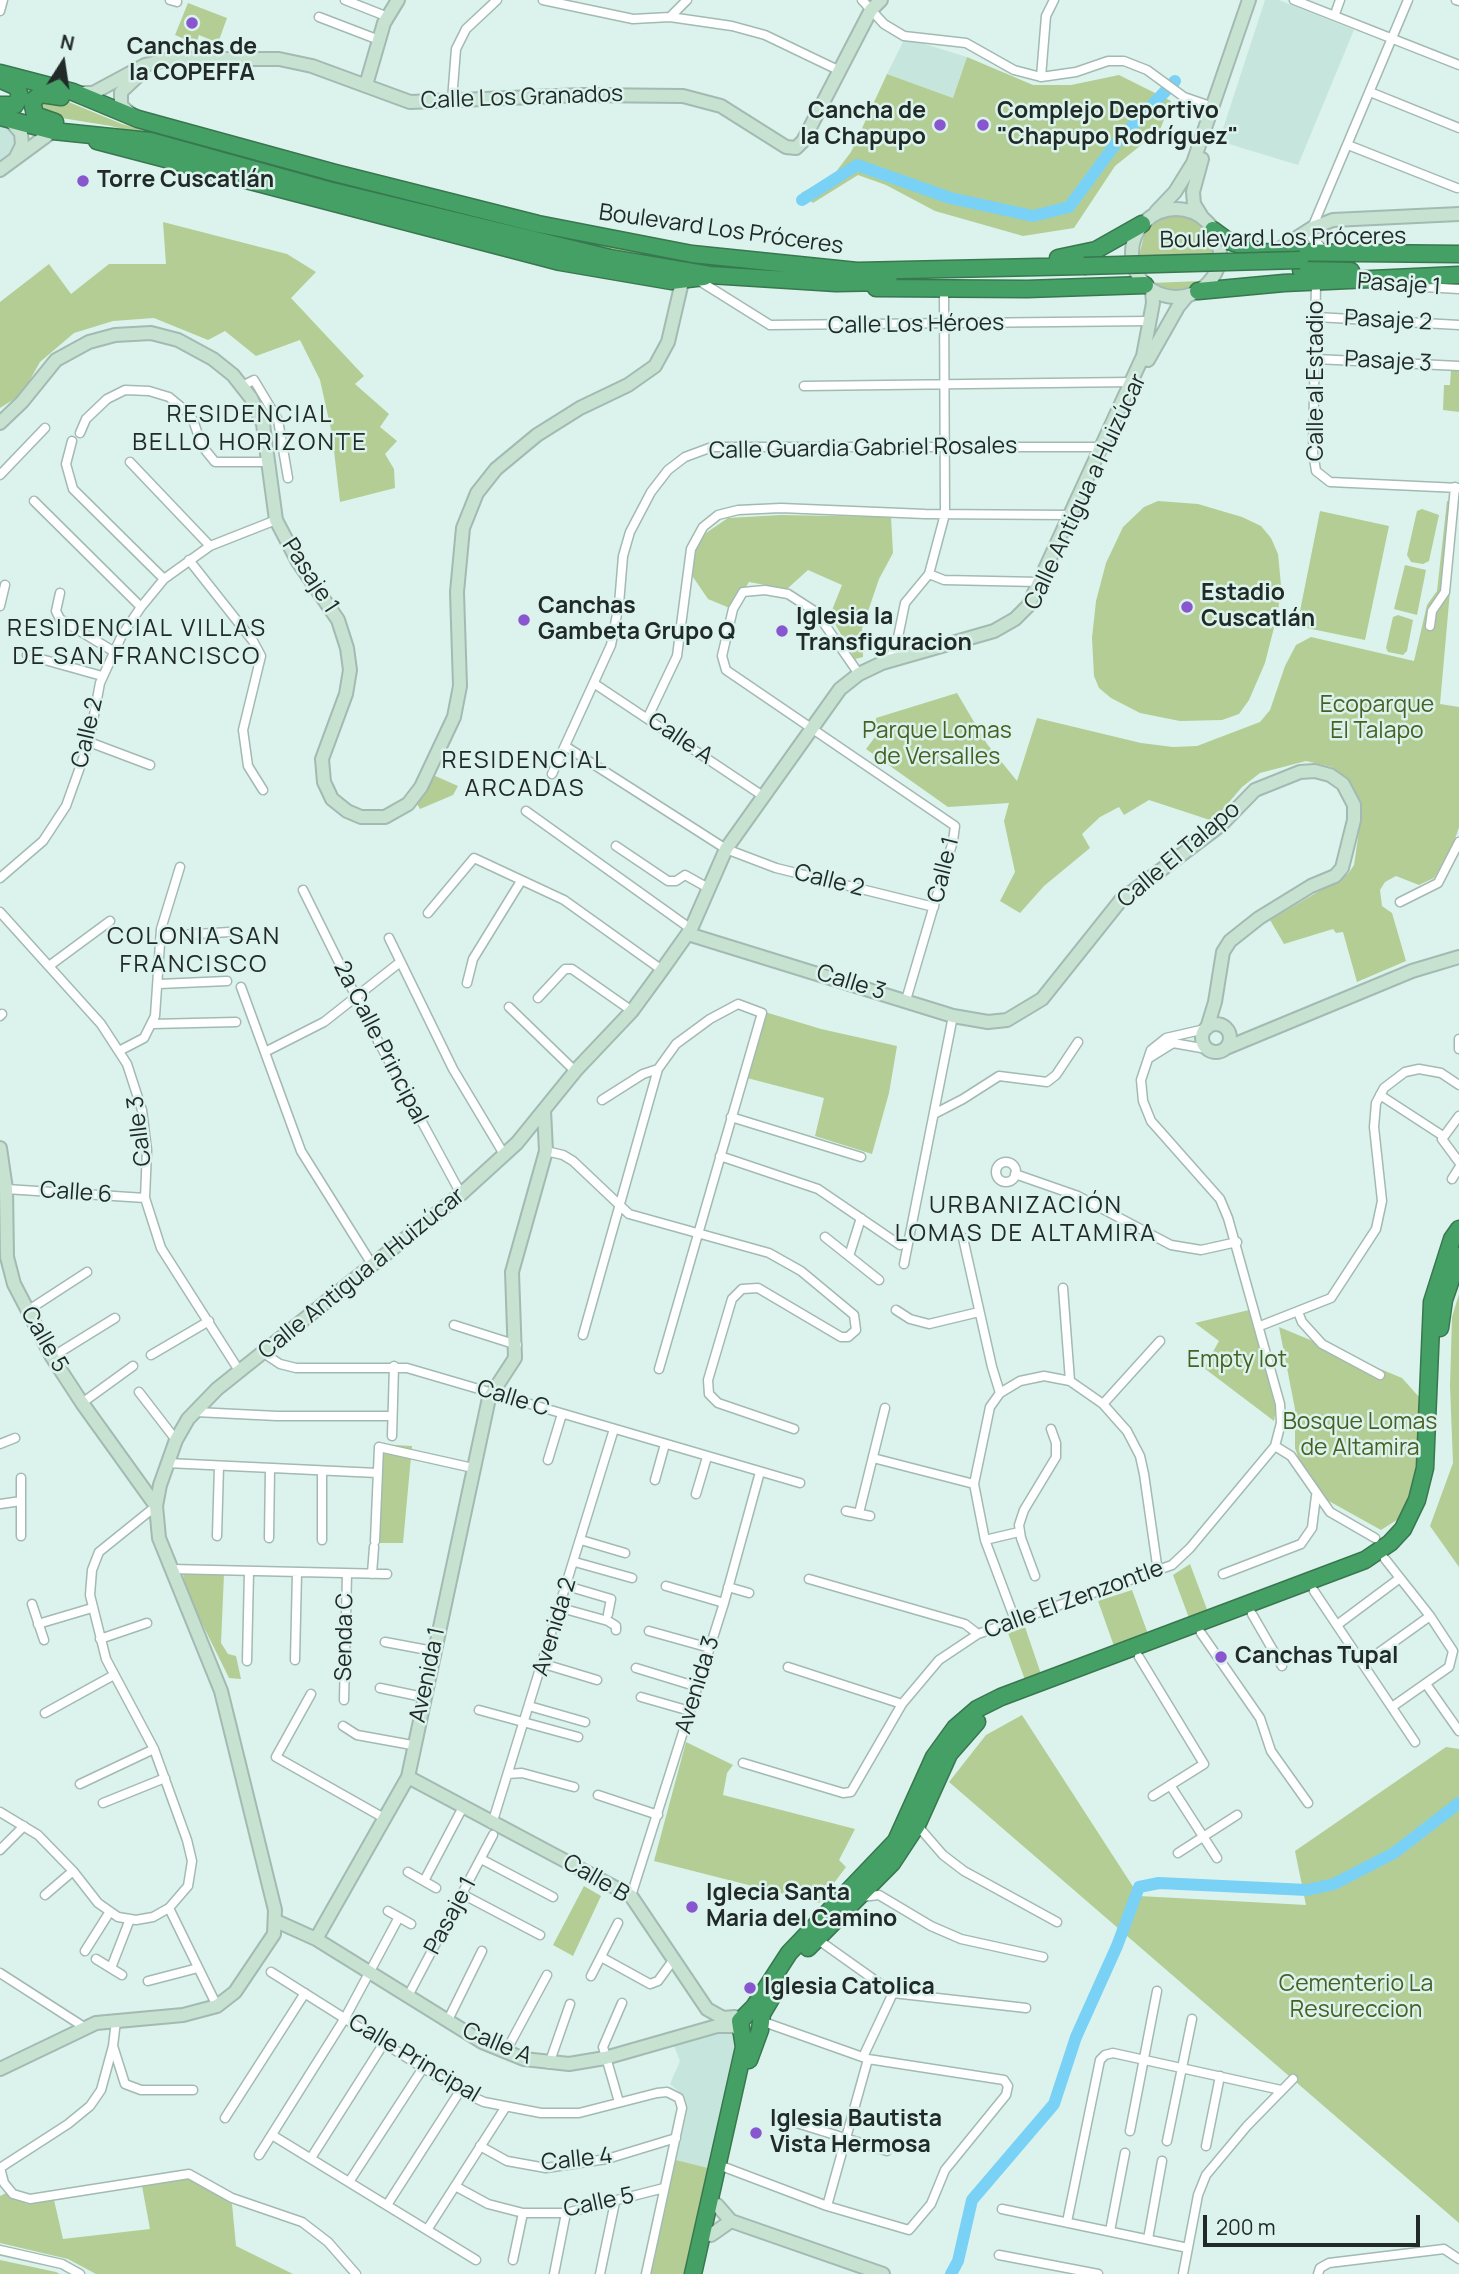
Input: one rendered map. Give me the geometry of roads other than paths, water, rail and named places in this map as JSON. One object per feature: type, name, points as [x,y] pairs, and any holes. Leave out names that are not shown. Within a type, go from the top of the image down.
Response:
[{"type":"highway","name":"Boulevard Los Próceres","points":[[0,73],[73,92],[138,119],[512,218],[742,261],[909,266],[1301,265],[1459,269]]},
{"type":"highway","points":[[0,80],[17,87],[20,96],[15,105],[0,105]]},
{"type":"highway","points":[[150,141],[114,129],[45,120],[33,111],[32,101],[36,96],[48,94],[121,121],[204,137]]},
{"type":"highway","name":"Boulevard Los Próceres","points":[[5,118],[53,131],[150,141],[288,179],[696,279],[836,284],[1083,266]]},
{"type":"highway","points":[[53,131],[560,262],[696,279]]},
{"type":"highway","points":[[288,179],[307,198]]},
{"type":"highway","points":[[1083,266],[1148,220]]},
{"type":"highway","points":[[1209,225],[1228,241],[1267,252]]},
{"type":"highway","points":[[1256,285],[1239,282],[1230,269],[1238,257],[1267,252],[1327,251],[1459,256]]},
{"type":"highway","name":"Boulevard Los Próceres","points":[[1301,265],[1459,256]]},
{"type":"highway","points":[[1083,266],[1110,257],[1118,262],[1117,278],[1104,287]]},
{"type":"highway","points":[[1193,293],[1256,285],[1459,275]]},
{"type":"highway","points":[[836,284],[944,290],[1149,288]]},
{"type":"highway","points":[[694,2274],[754,2007],[789,1953],[896,1841],[934,1757],[947,1737],[969,1715],[1001,1697],[1347,1567],[1374,1555],[1397,1536],[1408,1520],[1422,1487],[1432,1302],[1452,1239],[1459,1229]]},
{"type":"highway","points":[[702,2274],[749,2028],[762,2014],[788,1970],[884,1873],[916,1825],[941,1769],[972,1726],[1011,1704],[1314,1591],[1385,1559],[1408,1538],[1420,1520],[1434,1467],[1441,1317],[1459,1256]]},
{"type":"street","points":[[0,11],[3,0]]},
{"type":"street","points":[[345,0],[388,17]]},
{"type":"street","points":[[366,85],[379,40],[398,0]]},
{"type":"street","points":[[452,100],[456,49],[466,29],[497,0]]},
{"type":"street","points":[[543,0],[633,19],[670,17],[765,35],[838,70],[866,5],[881,0]]},
{"type":"street","points":[[1041,77],[1046,16],[1054,0]]},
{"type":"street","points":[[1249,0],[1189,170],[1134,239],[1132,255],[1135,271],[1149,288],[1173,297],[1193,293],[1212,278],[1220,259],[1209,225],[1194,204],[1193,186],[1257,0]]},
{"type":"street","points":[[1294,0],[1459,65]]},
{"type":"street","points":[[1335,15],[1340,0]]},
{"type":"street","points":[[1327,251],[1316,244],[1312,228],[1408,0]]},
{"type":"street","points":[[670,17],[684,3]]},
{"type":"street","points":[[684,3],[685,19]]},
{"type":"street","points":[[866,5],[904,36],[966,43],[1014,70],[1041,77],[1076,72],[1108,61],[1124,61],[1147,70],[1184,97],[1213,107]]},
{"type":"street","points":[[318,17],[379,40]]},
{"type":"street","name":"Calle Los Granados","points":[[73,92],[93,93],[150,63],[201,57],[291,61],[410,102],[595,95],[683,96],[722,106],[786,146],[796,148],[803,141],[838,70]]},
{"type":"street","name":"Calle Los Granados","points":[[138,119],[128,113],[120,102],[121,92],[128,82],[145,73],[201,57]]},
{"type":"street","points":[[1370,92],[1459,128]]},
{"type":"street","points":[[5,118],[19,128],[22,139],[14,160]]},
{"type":"street","points":[[0,170],[53,131]]},
{"type":"street","points":[[1348,145],[1458,188]]},
{"type":"street","points":[[1148,220],[1165,210],[1183,210],[1209,225]]},
{"type":"street","points":[[1267,252],[1292,243],[1312,228],[1333,220],[1459,214]]},
{"type":"street","name":"Calle Los Héroes","points":[[696,279],[770,325],[1150,321]]},
{"type":"street","name":"Pasaje 1","points":[[0,423],[22,402],[56,360],[89,342],[115,335],[151,333],[178,340],[213,359],[242,386],[263,424],[276,520],[298,562],[338,620],[347,648],[350,670],[346,694],[322,759],[324,782],[332,799],[347,811],[361,817],[385,817],[412,800],[435,761],[454,717],[460,673],[457,592],[463,528],[477,493],[496,469],[537,435],[580,408],[628,385],[655,366],[696,279]]},
{"type":"street","name":"Pasaje 1","points":[[1339,281],[1459,289]]},
{"type":"street","name":"Calle al Estadio","points":[[1316,282],[1316,471],[1331,482],[1457,488]]},
{"type":"street","name":"Calle Antigua a Huizúcar","points":[[276,1921],[221,1691],[169,1569],[159,1538],[156,1506],[176,1440],[194,1411],[505,1156],[575,1071],[632,1011],[663,970],[690,931],[726,849],[853,674],[995,631],[1008,624],[1028,606],[1146,347],[1150,321],[1149,288]]},
{"type":"street","points":[[888,662],[905,603],[929,574],[945,514],[944,290]]},
{"type":"street","name":"Calle Antigua a Huizúcar","points":[[836,698],[885,669],[999,635],[1020,623],[1032,610],[1152,351],[1193,293]]},
{"type":"street","name":"Pasaje 2","points":[[1316,317],[1459,326]]},
{"type":"street","name":"Pasaje 3","points":[[1316,359],[1459,366]]},
{"type":"street","points":[[242,386],[254,380],[278,420],[288,478]]},
{"type":"street","points":[[804,386],[1131,382]]},
{"type":"street","points":[[79,433],[90,414],[107,399],[125,390],[149,391],[180,405],[193,420],[202,446],[215,462],[268,462]]},
{"type":"street","points":[[0,475],[45,428]]},
{"type":"street","points":[[72,441],[66,464],[73,489],[164,579]]},
{"type":"street","name":"Calle Guardia Gabriel Rosales","points":[[552,774],[595,684],[617,624],[623,556],[630,532],[646,499],[660,479],[685,457],[712,447],[1101,447]]},
{"type":"street","points":[[130,462],[210,546]]},
{"type":"street","points":[[1430,626],[1432,611],[1445,592],[1457,488]]},
{"type":"street","points":[[34,501],[141,607]]},
{"type":"street","points":[[648,717],[677,656],[691,549],[709,520],[727,512],[781,508],[1069,515]]},
{"type":"street","name":"Calle 2","points":[[0,878],[43,841],[66,806],[89,742],[102,676],[113,651],[141,607],[164,579],[189,559],[210,546],[276,520]]},
{"type":"street","points":[[189,559],[253,641],[261,656],[243,730],[248,766],[263,790]]},
{"type":"street","points":[[929,574],[944,580],[1039,582]]},
{"type":"street","points":[[0,606],[5,585]]},
{"type":"street","points":[[813,727],[726,670],[722,656],[733,608],[743,592],[765,590],[788,594],[816,612],[831,629],[853,674]]},
{"type":"street","points":[[60,593],[57,611],[60,619],[113,651]]},
{"type":"street","points":[[898,634],[909,655]]},
{"type":"street","points":[[27,655],[102,676]]},
{"type":"street","name":"Calle A","points":[[595,684],[763,796]]},
{"type":"street","name":"Calle 1","points":[[813,727],[953,822],[955,836],[906,1000]]},
{"type":"street","points":[[89,742],[150,765]]},
{"type":"street","name":"Calle 2","points":[[565,746],[726,849],[776,868],[934,907]]},
{"type":"street","name":"Calle El Talapo","points":[[1016,1017],[1042,999],[1121,900],[1221,825],[1255,790],[1300,772],[1315,771],[1330,775],[1343,784],[1354,805],[1354,820],[1342,868],[1335,876],[1311,886],[1259,918],[1230,941],[1223,952],[1215,1002],[1206,1028]]},
{"type":"street","points":[[526,811],[690,931]]},
{"type":"street","points":[[1400,902],[1438,883],[1459,842]]},
{"type":"street","points":[[616,846],[668,881],[676,881],[685,875],[710,889]]},
{"type":"street","points":[[428,913],[474,858],[564,900],[663,970]]},
{"type":"street","points":[[119,1051],[144,1038],[152,1024],[159,984],[165,909],[180,867]]},
{"type":"street","points":[[467,984],[473,959],[521,881]]},
{"type":"street","name":"2a Calle Principal","points":[[303,890],[460,1194]]},
{"type":"street","name":"Calle 3","points":[[0,912],[101,1024],[132,1074],[142,1110],[147,1150],[145,1198],[161,1248],[240,1372]]},
{"type":"street","points":[[49,966],[110,921]]},
{"type":"street","name":"Calle 3","points":[[690,931],[953,1016],[988,1023],[1016,1017]]},
{"type":"street","points":[[161,936],[230,932]]},
{"type":"street","points":[[389,938],[453,1069],[505,1156]]},
{"type":"street","points":[[1147,1060],[1173,1044],[1207,1049],[1226,1048],[1412,971],[1459,957]]},
{"type":"street","points":[[264,1052],[324,1022],[355,994],[399,963]]},
{"type":"street","points":[[538,998],[565,969],[572,969],[632,1011]]},
{"type":"street","points":[[159,984],[227,981]]},
{"type":"street","points":[[241,987],[301,1151],[373,1266]]},
{"type":"street","points":[[1215,1002],[1230,1031],[1231,1044],[1226,1048]]},
{"type":"street","points":[[583,1335],[658,1069],[676,1044],[710,1019],[738,1004],[762,1013],[659,1369]]},
{"type":"street","points":[[509,1007],[575,1071]]},
{"type":"street","points":[[904,1264],[953,1016]]},
{"type":"street","points":[[152,1024],[236,1022]]},
{"type":"street","points":[[1261,1033],[1206,1028],[1166,1038],[1151,1050],[1141,1090],[1151,1121],[1220,1199],[1237,1242],[1280,1404],[1281,1423],[1275,1446],[1291,1456],[1317,1496],[1344,1523],[1375,1538]]},
{"type":"street","points":[[1206,1028],[1201,1038],[1207,1049]]},
{"type":"street","points":[[1459,1039],[1459,1049]]},
{"type":"street","points":[[934,1114],[963,1100],[999,1076],[1047,1082],[1056,1075],[1078,1042]]},
{"type":"street","points":[[602,1100],[643,1074],[658,1069]]},
{"type":"street","points":[[1260,1326],[1331,1298],[1376,1229],[1382,1201],[1374,1127],[1380,1095],[1392,1079],[1419,1069],[1441,1073],[1459,1085]]},
{"type":"street","points":[[1380,1095],[1443,1136]]},
{"type":"street","points":[[492,1392],[512,1366],[517,1345],[512,1272],[546,1151],[544,1110]]},
{"type":"street","points":[[731,1116],[861,1157]]},
{"type":"street","points":[[1459,1116],[1443,1136],[1443,1144],[1459,1162]]},
{"type":"street","points":[[526,1132],[546,1151],[563,1155],[573,1161],[629,1214],[696,1235],[769,1253],[782,1259],[850,1311],[857,1321],[856,1330],[848,1337],[841,1338],[758,1288],[742,1289],[732,1298],[708,1380],[709,1394],[718,1403],[794,1429]]},
{"type":"street","name":"Calle 5","points":[[0,1148],[6,1188],[3,1259],[52,1357],[156,1506]]},
{"type":"street","points":[[720,1156],[802,1182],[831,1196],[900,1245]]},
{"type":"street","points":[[1452,1179],[1459,1168]]},
{"type":"street","points":[[1015,1174],[1078,1196],[1171,1245],[1201,1250],[1237,1242]]},
{"type":"street","name":"Calle 6","points":[[6,1188],[145,1198]]},
{"type":"street","points":[[849,1256],[861,1218]]},
{"type":"street","points":[[825,1237],[879,1280]]},
{"type":"street","points":[[963,1238],[1000,1393]]},
{"type":"street","points":[[27,1311],[87,1272]]},
{"type":"street","points":[[1063,1288],[1070,1381]]},
{"type":"street","points":[[896,1310],[910,1319],[929,1324],[979,1312]]},
{"type":"street","points":[[1298,1312],[1302,1322],[1322,1344],[1380,1375]]},
{"type":"street","points":[[52,1357],[115,1318]]},
{"type":"street","points":[[151,1355],[209,1321]]},
{"type":"street","points":[[454,1325],[517,1345]]},
{"type":"street","points":[[1103,1405],[1160,1341]]},
{"type":"street","name":"Calle C","points":[[265,1354],[280,1364],[296,1368],[394,1366],[492,1392],[800,1483]]},
{"type":"street","points":[[82,1403],[133,1366]]},
{"type":"street","points":[[392,1436],[394,1366]]},
{"type":"street","points":[[1015,1620],[985,1540],[974,1484],[986,1416],[1000,1393],[1031,1377],[1044,1376],[1070,1381],[1103,1405],[1127,1431],[1140,1456],[1158,1572]]},
{"type":"street","points":[[139,1392],[176,1440]]},
{"type":"street","name":"Avenida 1","points":[[316,1939],[408,1777],[412,1745],[492,1392]]},
{"type":"street","points":[[859,1513],[886,1408]]},
{"type":"street","points":[[194,1411],[277,1416],[392,1416]]},
{"type":"street","points":[[548,1460],[562,1414]]},
{"type":"street","name":"Avenida 2","points":[[492,1829],[614,1429]]},
{"type":"street","points":[[1035,1576],[1019,1532],[1024,1510],[1056,1457],[1056,1443],[1051,1429]]},
{"type":"street","points":[[0,1444],[15,1438]]},
{"type":"street","points":[[655,1480],[665,1444]]},
{"type":"street","name":"Calle El Zenzontle","points":[[743,1763],[843,1793],[852,1792],[902,1703],[939,1660],[978,1634],[1158,1572],[1181,1558],[1275,1446]]},
{"type":"street","points":[[372,1574],[379,1447],[473,1468]]},
{"type":"street","points":[[696,1494],[707,1457]]},
{"type":"street","points":[[873,1458],[974,1484]]},
{"type":"street","points":[[167,1463],[377,1473]]},
{"type":"street","points":[[217,1536],[219,1466]]},
{"type":"street","points":[[269,1538],[270,1468]]},
{"type":"street","points":[[322,1471],[322,1540]]},
{"type":"street","name":"Avenida 3","points":[[631,1896],[659,1815],[724,1603],[760,1472]]},
{"type":"street","points":[[21,1478],[21,1536]]},
{"type":"street","points":[[1223,1573],[1301,1544],[1312,1528],[1317,1496]]},
{"type":"street","points":[[0,1504],[21,1501]]},
{"type":"street","points":[[0,1812],[24,1825],[73,1871],[109,1913],[130,1919],[148,1919],[169,1908],[188,1886],[192,1861],[165,1779],[154,1749],[114,1675],[92,1608],[91,1575],[99,1552],[156,1506]]},
{"type":"street","points":[[846,1511],[870,1516]]},
{"type":"street","points":[[985,1540],[1019,1532]]},
{"type":"street","points":[[581,1540],[625,1553]]},
{"type":"street","points":[[1385,1559],[1452,1646],[1453,1657],[1449,1667],[1392,1707]]},
{"type":"street","points":[[575,1562],[632,1578]]},
{"type":"street","points":[[169,1569],[387,1574]]},
{"type":"street","points":[[247,1661],[248,1572]]},
{"type":"street","points":[[295,1660],[297,1573]]},
{"type":"street","name":"Senda C","points":[[344,1700],[347,1574]]},
{"type":"street","points":[[1336,1625],[1400,1578]]},
{"type":"street","points":[[809,1579],[965,1624],[978,1634]]},
{"type":"street","points":[[568,1586],[611,1599],[608,1614]]},
{"type":"street","points":[[666,1586],[724,1603]]},
{"type":"street","points":[[728,1587],[749,1593]]},
{"type":"street","points":[[1314,1591],[1415,1742]]},
{"type":"street","points":[[32,1604],[44,1640]]},
{"type":"street","points":[[38,1624],[92,1608]]},
{"type":"street","points":[[561,1608],[608,1621],[616,1626],[616,1630]]},
{"type":"street","points":[[1252,1614],[1282,1667]]},
{"type":"street","points":[[1363,1664],[1430,1615]]},
{"type":"street","points":[[100,1639],[147,1623]]},
{"type":"street","points":[[649,1631],[710,1648]]},
{"type":"street","points":[[1201,1633],[1206,1644],[1260,1718],[1271,1751],[1308,1803]]},
{"type":"street","points":[[385,1642],[433,1651]]},
{"type":"street","points":[[1139,1657],[1204,1764],[1153,1796]]},
{"type":"street","points":[[544,1664],[597,1680]]},
{"type":"street","points":[[636,1668],[698,1686]]},
{"type":"street","points":[[788,1668],[902,1703]]},
{"type":"street","points":[[45,1713],[114,1675]]},
{"type":"street","points":[[1426,1684],[1459,1731]]},
{"type":"street","points":[[380,1688],[423,1697]]},
{"type":"street","points":[[311,1694],[276,1757],[384,1818]]},
{"type":"street","points":[[641,1697],[690,1711]]},
{"type":"street","points":[[529,1706],[585,1722]]},
{"type":"street","points":[[479,1710],[578,1737]]},
{"type":"street","points":[[344,1726],[357,1734],[412,1745]]},
{"type":"street","points":[[80,1784],[154,1749]]},
{"type":"street","points":[[508,1774],[522,1773],[574,1787]]},
{"type":"street","name":"Calle B","points":[[408,1777],[463,1807],[492,1829],[631,1896],[707,2009]]},
{"type":"street","points":[[103,1803],[165,1779]]},
{"type":"street","points":[[1170,1785],[1217,1858]]},
{"type":"street","points":[[598,1795],[659,1815]]},
{"type":"street","points":[[424,1881],[463,1807]]},
{"type":"street","points":[[1178,1853],[1237,1815]]},
{"type":"street","points":[[0,1850],[24,1825]]},
{"type":"street","points":[[916,1825],[943,1855],[964,1871],[1057,1922]]},
{"type":"street","name":"Pasaje 1","points":[[408,1996],[481,1859],[492,1829]]},
{"type":"street","points":[[481,1859],[553,1898]]},
{"type":"street","points":[[45,1895],[73,1871]]},
{"type":"street","points":[[408,1871],[436,1888]]},
{"type":"street","points":[[879,1895],[884,1873]]},
{"type":"street","points":[[462,1894],[540,1935]]},
{"type":"street","points":[[861,1897],[879,1895],[932,1926],[961,1939],[1042,1957]]},
{"type":"street","points":[[169,1908],[217,2006]]},
{"type":"street","points":[[388,1910],[411,1924]]},
{"type":"street","points":[[85,1951],[109,1913]]},
{"type":"street","points":[[259,2155],[345,2018],[399,1917]]},
{"type":"street","points":[[111,1968],[130,1919]]},
{"type":"street","points":[[0,2069],[84,2026],[183,2015],[217,2006],[235,1992],[257,1964],[274,1934],[276,1921]]},
{"type":"street","name":"Calle A","points":[[276,1921],[316,1939],[447,2022],[505,2053],[549,2064],[605,2058],[726,2025],[749,2028]]},
{"type":"street","points":[[591,1976],[618,1923]]},
{"type":"street","points":[[817,1939],[893,1993],[1026,2008]]},
{"type":"street","points":[[447,2022],[482,1951]]},
{"type":"street","points":[[601,1957],[650,1984],[658,1981],[674,1959]]},
{"type":"street","points":[[96,1959],[122,1975]]},
{"type":"street","points":[[148,1980],[198,1968]]},
{"type":"street","name":"Calle Principal","points":[[271,1972],[460,2091],[505,2108],[541,2113],[579,2113],[662,2092],[676,2096],[682,2108],[646,2274]]},
{"type":"street","points":[[0,1973],[84,2026]]},
{"type":"street","points":[[505,2053],[547,1975]]},
{"type":"street","points":[[1130,2131],[1157,1991]]},
{"type":"street","points":[[225,2118],[305,1993]]},
{"type":"street","points":[[827,2206],[865,2058],[893,1993]]},
{"type":"street","points":[[619,2102],[603,2047],[622,2003]]},
{"type":"street","points":[[549,2064],[570,2004]]},
{"type":"street","points":[[707,2009],[749,2028],[865,2058],[1004,2080],[1008,2086],[1006,2095],[945,2169],[931,2204],[915,2226],[899,2229],[827,2206],[724,2166]]},
{"type":"street","points":[[705,2029],[709,2017],[707,2009]]},
{"type":"street","points":[[1167,2141],[1192,2019]]},
{"type":"street","points":[[116,2021],[114,2046],[101,2090],[90,2106],[68,2124],[0,2168],[4,2183],[13,2194],[30,2199],[189,2174],[232,2198],[302,2222],[328,2242],[356,2274]]},
{"type":"street","points":[[311,2158],[384,2043]]},
{"type":"street","points":[[114,2046],[125,2084],[141,2090],[192,2090]]},
{"type":"street","points":[[1067,2222],[1100,2060],[1113,2053],[1281,2090]]},
{"type":"street","points":[[349,2182],[423,2068]]},
{"type":"street","points":[[1206,2146],[1220,2076]]},
{"type":"street","points":[[1183,2274],[1198,2195],[1206,2175],[1293,2079]]},
{"type":"street","points":[[387,2205],[460,2091]]},
{"type":"street","points":[[427,2230],[505,2108]]},
{"type":"street","points":[[777,2117],[887,2151]]},
{"type":"street","points":[[272,2134],[476,2260]]},
{"type":"street","name":"Calle 4","points":[[480,2146],[507,2161],[546,2168],[607,2159],[676,2138]]},
{"type":"street","points":[[1110,2231],[1125,2153]]},
{"type":"street","points":[[1148,2239],[1162,2161]]},
{"type":"street","name":"Calle 5","points":[[455,2186],[488,2204],[523,2213],[566,2213],[664,2188]]},
{"type":"street","points":[[600,2274],[615,2202]]},
{"type":"street","points":[[717,2204],[731,2221],[883,2274]]},
{"type":"street","points":[[1002,2209],[1188,2248]]},
{"type":"street","points":[[513,2260],[523,2213]]},
{"type":"street","points":[[554,2274],[566,2213]]},
{"type":"street","points":[[711,2235],[731,2221]]},
{"type":"street","points":[[1318,2274],[1320,2268],[1329,2263],[1444,2249],[1459,2259]]},
{"type":"street","points":[[0,2250],[62,2264],[80,2274]]},
{"type":"street","points":[[999,2255],[1098,2274]]},
{"type":"waterway","points":[[802,200],[857,165],[950,198],[1033,216],[1069,207],[1117,142],[1175,81]]},
{"type":"waterway","points":[[951,2274],[958,2261],[972,2200],[1054,2104],[1076,2037],[1117,1946],[1139,1887],[1159,1883],[1307,1890],[1334,1884],[1394,1853],[1459,1803]]},
{"type":"place","name":"Canchas de la COPEFFA","points":[[192,23]]},
{"type":"place","name":"Cancha de la Chapupo","points":[[940,125]]},
{"type":"place","name":"Complejo Deportivo \"Chapupo Rodríguez\"","points":[[983,125]]},
{"type":"place","name":"Torre Cuscatlán","points":[[83,181]]},
{"type":"place","name":"Estadio Cuscatlán","points":[[1187,607]]},
{"type":"place","name":"Canchas Gambeta Grupo Q","points":[[524,620]]},
{"type":"place","name":"Iglesia la Transfiguracion","points":[[782,631]]},
{"type":"place","name":"Canchas Tupal","points":[[1221,1657]]},
{"type":"place","name":"Iglecia Santa Maria del Camino","points":[[692,1907]]},
{"type":"place","name":"Iglesia Catolica","points":[[750,1988]]},
{"type":"place","name":"Iglesia Bautista Vista Hermosa","points":[[756,2133]]},
{"type":"district","name":"RESIDENCIAL BELLO HORIZONTE","points":[[250,429]]},
{"type":"district","name":"RESIDENCIAL VILLAS DE SAN FRANCISCO","points":[[137,643]]},
{"type":"district","name":"RESIDENCIAL ARCADAS","points":[[525,775]]},
{"type":"district","name":"COLONIA SAN FRANCISCO","points":[[194,951]]},
{"type":"district","name":"URBANIZACIÓN LOMAS DE ALTAMIRA","points":[[1026,1220]]},
{"type":"park label","name":"Ecoparque El Talapo","points":[[1377,719]]},
{"type":"park label","name":"Parque Lomas de Versalles","points":[[937,745]]},
{"type":"park label","name":"Empty lot","points":[[1237,1361]]},
{"type":"park label","name":"Bosque Lomas de Altamira","points":[[1360,1436]]},
{"type":"park label","name":"Cementerio La Resureccion","points":[[1356,1998]]}]
